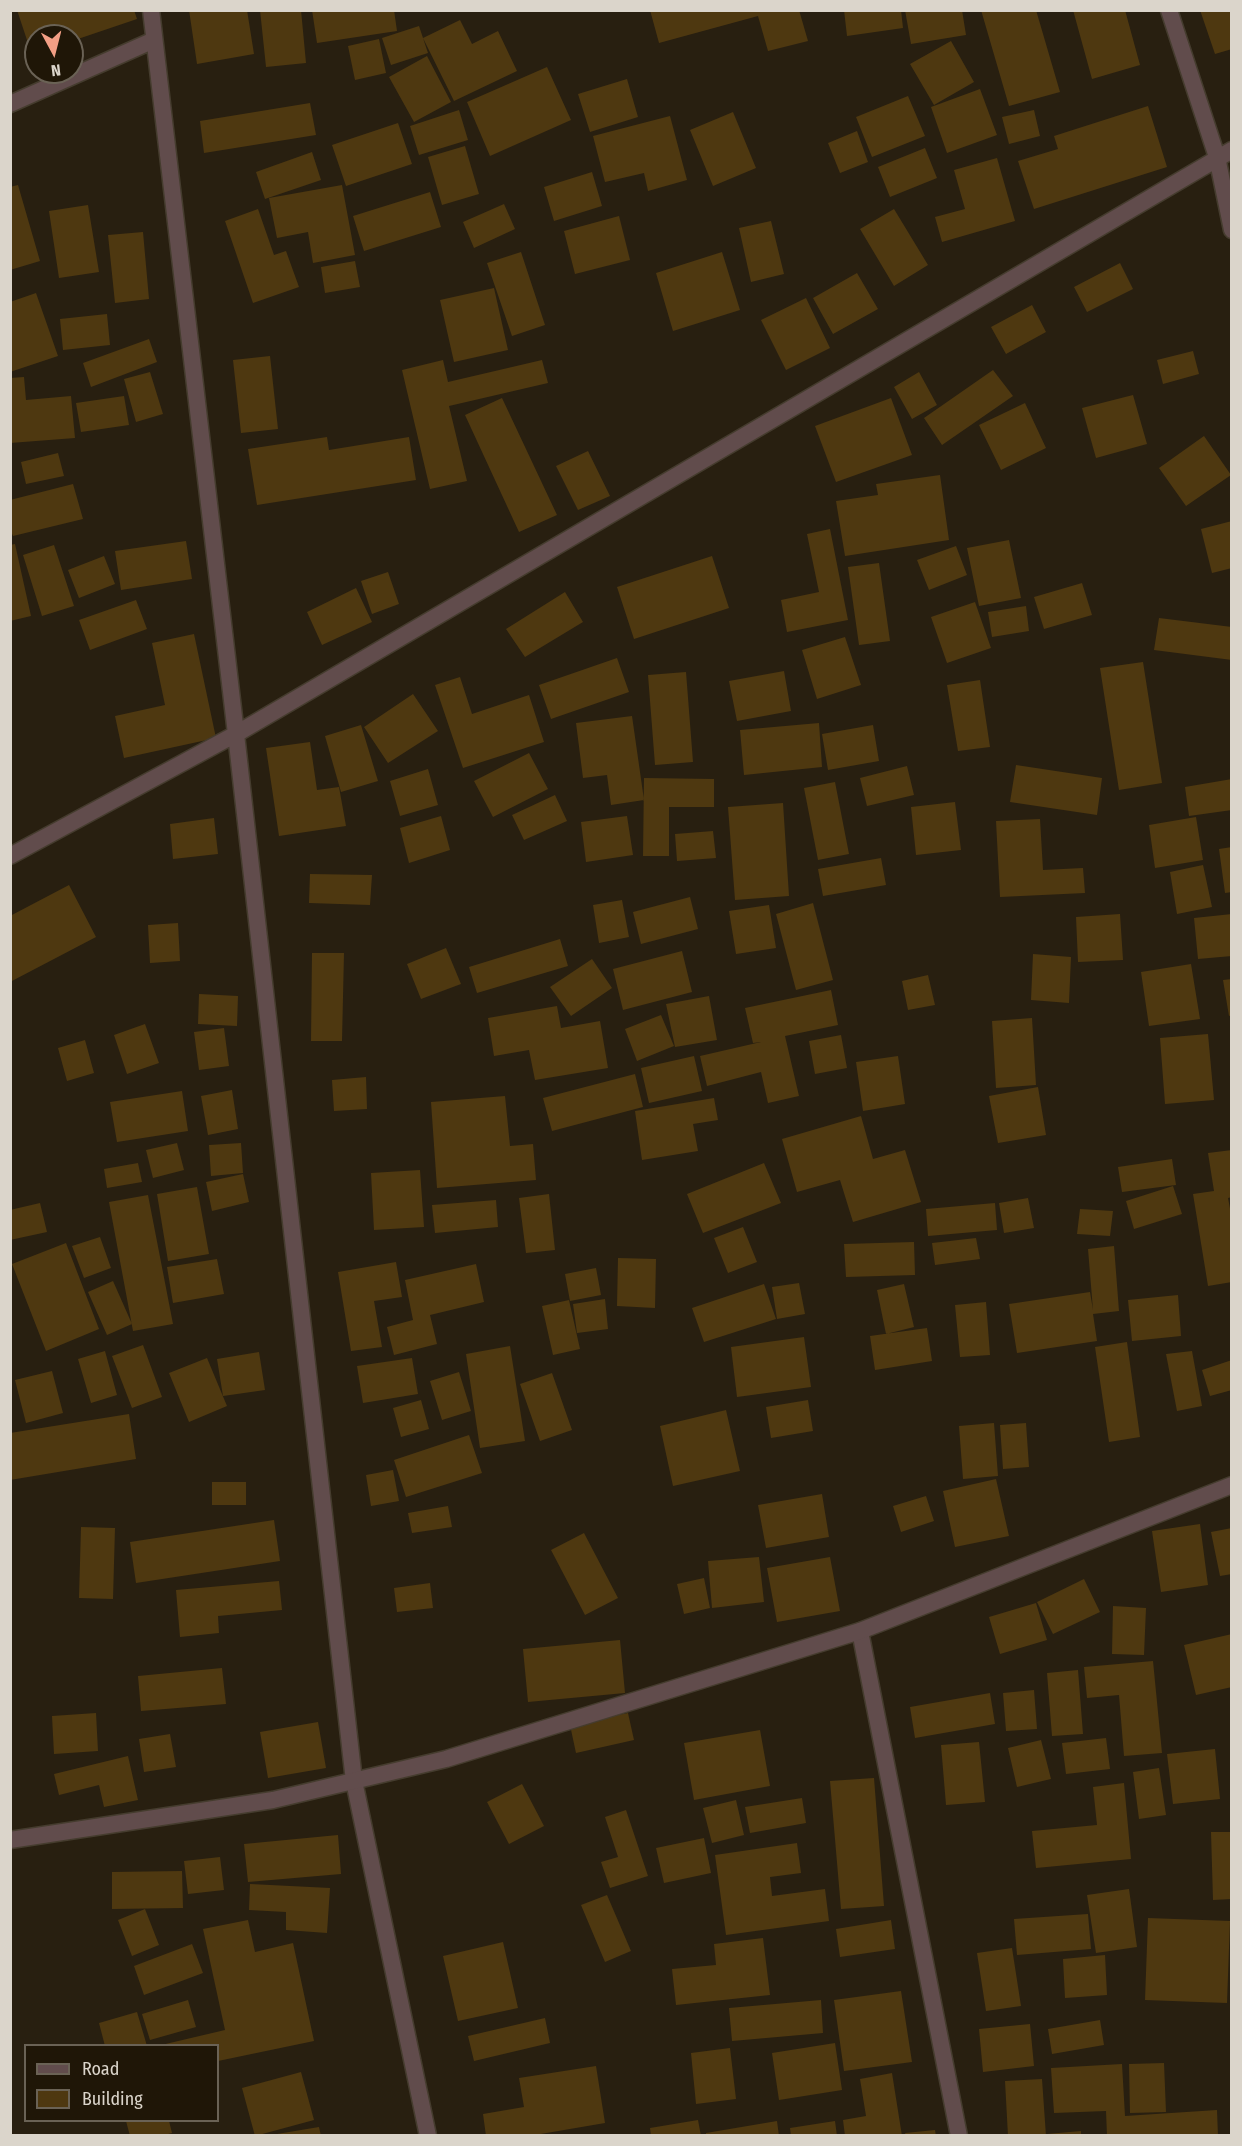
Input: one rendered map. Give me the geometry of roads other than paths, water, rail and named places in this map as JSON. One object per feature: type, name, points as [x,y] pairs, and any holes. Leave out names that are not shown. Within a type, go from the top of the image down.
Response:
[{"type":"street","points":[[151,10],[236,734],[354,1781],[429,2136]]},
{"type":"street","points":[[1169,10],[1224,154],[1232,230]]},
{"type":"street","points":[[10,105],[154,40]]},
{"type":"street","points":[[10,856],[236,734],[1224,154]]},
{"type":"street","points":[[10,1840],[273,1800],[446,1759],[860,1630],[1232,1485]]},
{"type":"street","points":[[860,1630],[959,2136]]}]
